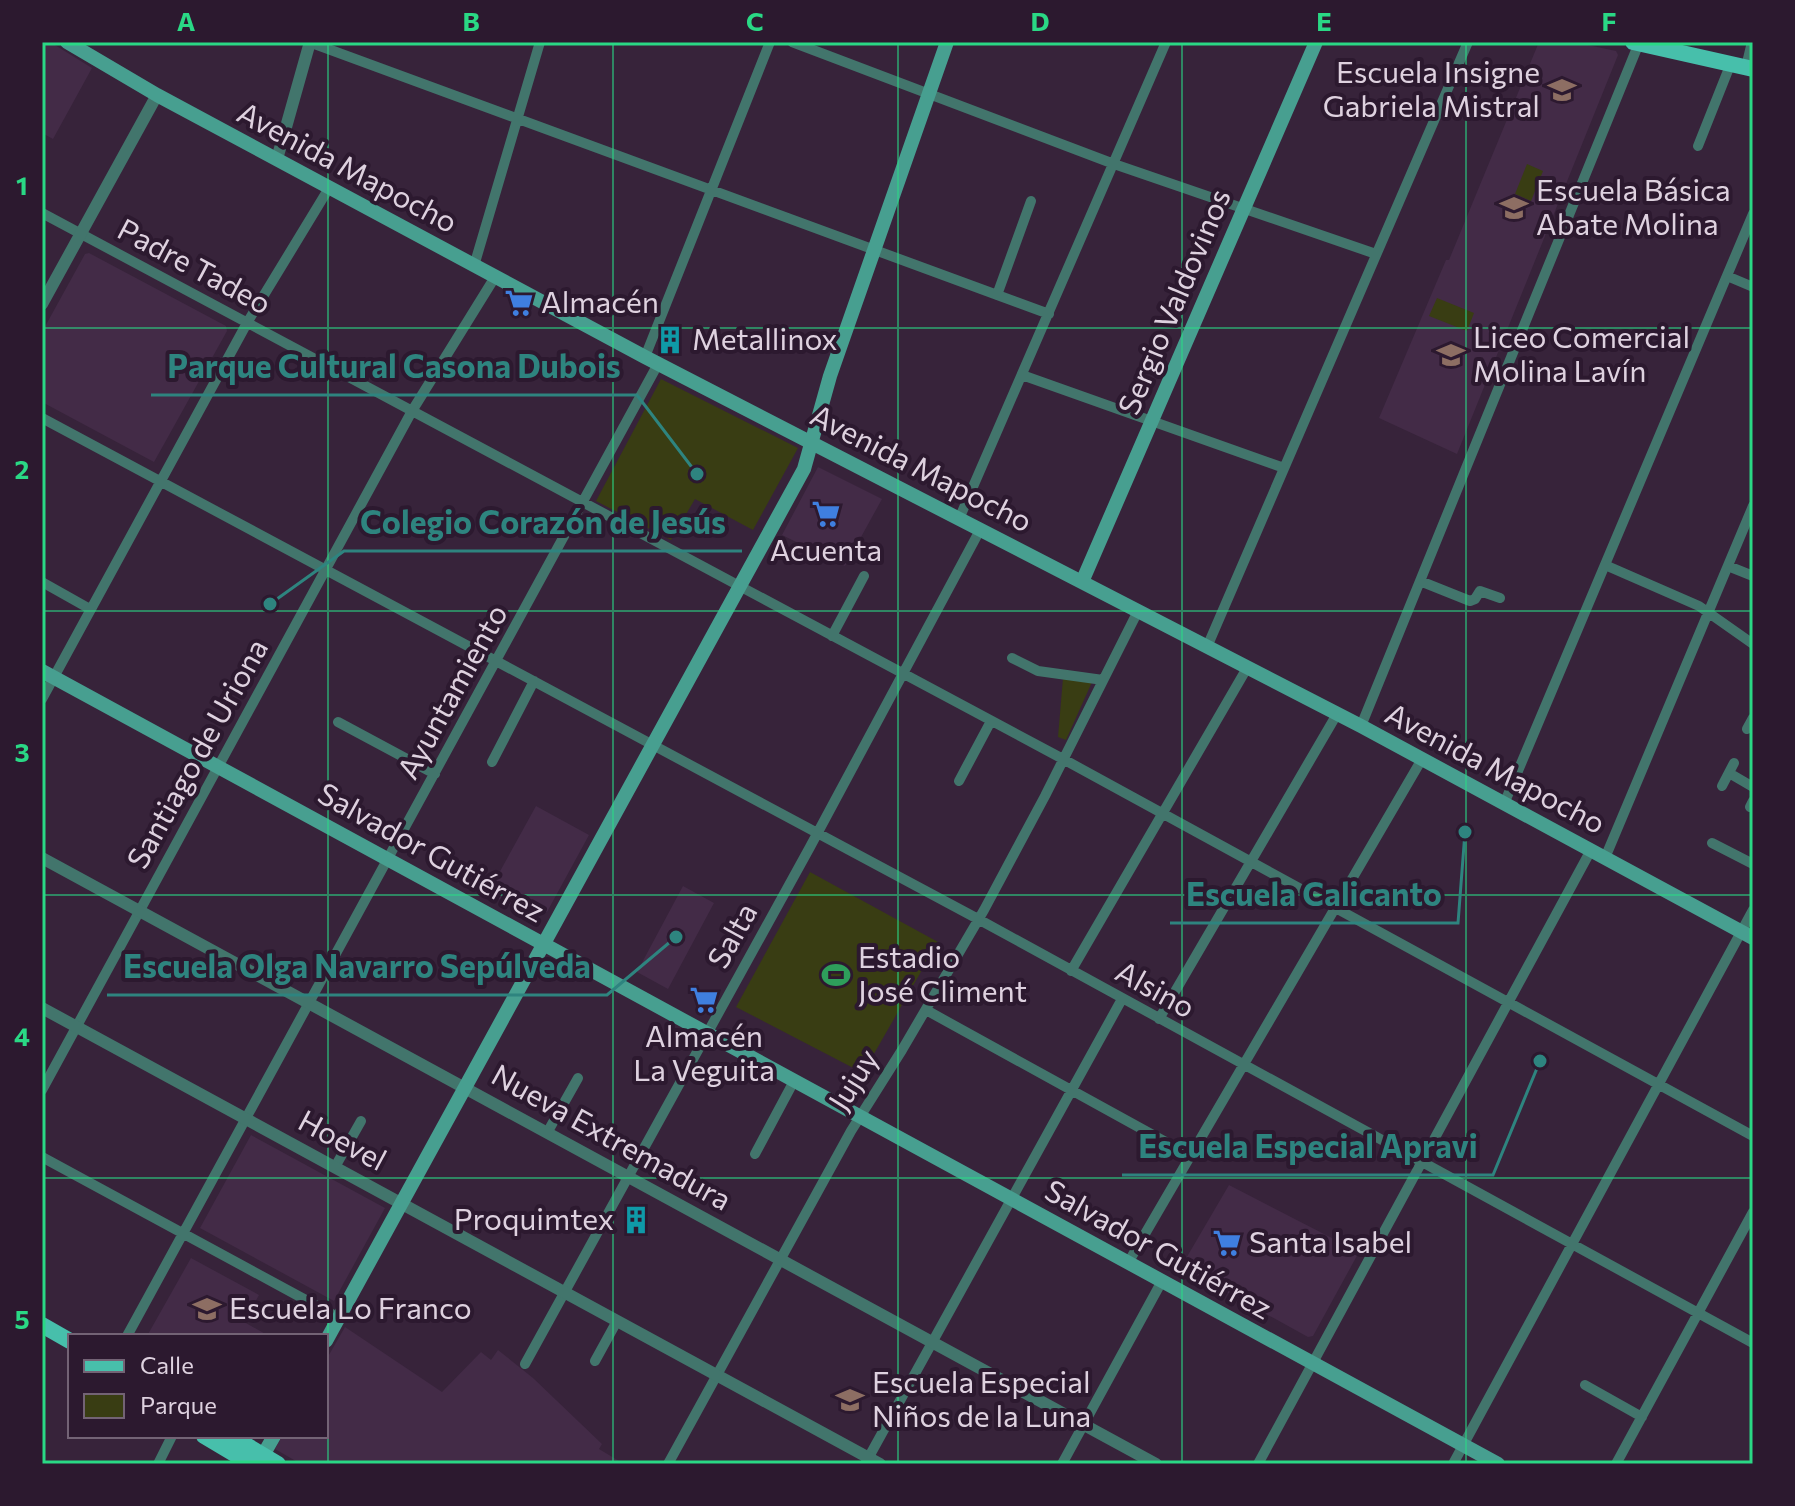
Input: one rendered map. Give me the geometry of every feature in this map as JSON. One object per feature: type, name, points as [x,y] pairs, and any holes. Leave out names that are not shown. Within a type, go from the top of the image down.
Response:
[{"type":"main road","name":"Avenida Mapocho","points":[[67,42],[92,49],[157,95],[651,361],[1361,726],[1747,935]]},
{"type":"main road","points":[[328,1337],[804,469],[830,376],[947,42]]},
{"type":"main road","name":"Sergio Valdovinos","points":[[1082,582],[1316,42]]},
{"type":"main road","points":[[1636,43],[1743,66]]},
{"type":"main road","name":"Salvador Gutiérrez","points":[[48,674],[1498,1464]]},
{"type":"main road","points":[[42,1325],[68,1340]]},
{"type":"main road","points":[[42,1338],[68,1352]]},
{"type":"main road","points":[[208,1438],[262,1462]]},
{"type":"main road","points":[[233,1438],[262,1462]]},
{"type":"main road","points":[[262,1462],[273,1438]]},
{"type":"street","points":[[277,159],[310,42],[1049,314]]},
{"type":"street","points":[[474,266],[540,42]]},
{"type":"street","name":"Ayuntamiento","points":[[128,1334],[583,502],[651,361],[710,191],[770,42]]},
{"type":"street","points":[[792,42],[1114,164],[1376,254]]},
{"type":"street","points":[[959,519],[1166,42]]},
{"type":"street","points":[[1207,647],[1468,42]]},
{"type":"street","points":[[1698,146],[1743,66],[1752,42]]},
{"type":"street","points":[[1361,726],[1636,43]]},
{"type":"street","points":[[42,304],[157,95]]},
{"type":"street","points":[[42,699],[48,674],[90,609],[247,323],[329,188]]},
{"type":"street","points":[[997,295],[1031,201]]},
{"type":"street","name":"Padre Tadeo","points":[[42,213],[1063,759],[1753,1136]]},
{"type":"street","points":[[1504,804],[1753,214]]},
{"type":"street","points":[[1727,276],[1753,287]]},
{"type":"street","name":"Santiago de Uriona","points":[[42,1090],[412,411],[495,277]]},
{"type":"street","points":[[1022,375],[1284,468]]},
{"type":"street","name":"Alsino","points":[[42,418],[978,919],[1753,1343]]},
{"type":"street","points":[[1258,1464],[1508,1003],[1598,854],[1708,613],[1753,506]]},
{"type":"street","name":"Salta","points":[[525,1364],[980,530]]},
{"type":"street","points":[[1605,565],[1699,606],[1753,644]]},
{"type":"street","points":[[1728,566],[1753,576]]},
{"type":"street","points":[[832,636],[864,576]]},
{"type":"street","points":[[1420,581],[1470,601],[1480,591],[1500,598]]},
{"type":"street","points":[[42,582],[90,609]]},
{"type":"street","name":"Jujuy","points":[[668,1464],[860,1117],[978,919],[1138,611]]},
{"type":"street","points":[[1012,658],[1038,671],[1103,680]]},
{"type":"street","points":[[1071,971],[1247,668]]},
{"type":"street","points":[[492,762],[534,681]]},
{"type":"street","points":[[1159,1019],[1337,714]]},
{"type":"street","points":[[1747,729],[1753,718]]},
{"type":"street","points":[[959,781],[991,721]]},
{"type":"street","points":[[338,722],[435,774]]},
{"type":"street","points":[[1128,1263],[1422,759]]},
{"type":"street","points":[[1722,786],[1732,768],[1753,787]]},
{"type":"street","points":[[1712,843],[1753,864]]},
{"type":"street","name":"Nueva Extremadura","points":[[42,858],[1156,1464]]},
{"type":"street","points":[[1453,1464],[1659,1085],[1747,935],[1753,910]]},
{"type":"street","points":[[871,1462],[931,1342],[1122,999]]},
{"type":"street","name":"Hoevel","points":[[42,1008],[871,1462]]},
{"type":"street","points":[[926,1010],[1191,1156]]},
{"type":"street","points":[[547,1133],[578,1078]]},
{"type":"street","points":[[755,1154],[794,1081]]},
{"type":"street","points":[[335,1167],[361,1121]]},
{"type":"street","points":[[42,1157],[339,1318]]},
{"type":"street","points":[[1616,1464],[1753,1212]]},
{"type":"street","points":[[1062,1464],[1162,1281]]},
{"type":"street","points":[[595,1361],[617,1321]]},
{"type":"street","points":[[1585,1385],[1642,1417]]},
{"type":"street","points":[[158,1464],[171,1438]]},
{"type":"shaded area","points":[[42,42],[50,42],[92,68],[53,139],[42,133]]},
{"type":"shaded area","points":[[1539,42],[1574,42],[1616,51],[1618,55],[1457,454],[1379,418],[1446,260],[1449,260]]},
{"type":"shaded area","points":[[89,253],[226,326],[227,331],[154,462],[42,402],[42,332],[85,254]]},
{"type":"shaded area","name":"Acuenta","points":[[818,467],[882,499],[845,566],[782,535]]},
{"type":"shaded area","points":[[536,806],[589,835],[547,912],[529,916],[488,893]]},
{"type":"shaded area","points":[[683,886],[714,903],[668,989],[637,972]]},
{"type":"shaded area","points":[[251,1135],[385,1208],[334,1301],[200,1228]]},
{"type":"shaded area","points":[[1229,1185],[1359,1252],[1313,1336],[1308,1337],[1181,1267]]},
{"type":"shaded area","name":"Escuela Lo Franco","points":[[191,1258],[259,1295],[244,1322],[265,1334],[148,1334]]},
{"type":"shaded area","points":[[345,1327],[442,1392],[481,1352],[491,1360],[498,1350],[533,1378],[602,1444],[599,1449],[624,1464],[301,1464],[275,1449],[281,1438],[328,1438],[328,1357]]},
{"type":"green space","points":[[1527,164],[1543,171],[1531,201],[1515,194]]},
{"type":"green space","points":[[1437,298],[1474,313],[1467,331],[1429,316]]},
{"type":"green space","points":[[661,379],[798,448],[753,530],[695,499],[671,540],[596,501]]},
{"type":"green space","points":[[1063,678],[1092,682],[1066,740],[1058,737]]},
{"type":"green space","name":"Estadio José Climent","points":[[810,872],[938,942],[863,1073],[736,1007]]},
{"type":"place","name":"Escuela Insigne Gabriela Mistral","points":[[1562,90]]},
{"type":"place","name":"Escuela Básica Abate Molina","points":[[1514,208]]},
{"type":"place","name":"Almacén","points":[[519,303]]},
{"type":"place","name":"Metallinox","points":[[670,340]]},
{"type":"place","name":"Liceo Comercial Molina Lavín","points":[[1451,355]]},
{"type":"place","name":"Parque Cultural Casona Dubois","points":[[697,474]]},
{"type":"place","name":"Acuenta","points":[[826,514]]},
{"type":"place","name":"Colegio Corazón de Jesús","points":[[270,604]]},
{"type":"place","name":"Escuela Calicanto","points":[[1465,832]]},
{"type":"place","name":"Escuela Olga Navarro Sepúlveda","points":[[676,937]]},
{"type":"place","name":"Estadio José Climent","points":[[836,975]]},
{"type":"place","name":"Almacén La Veguita","points":[[704,1000]]},
{"type":"place","name":"Escuela Especial Apravi","points":[[1540,1061]]},
{"type":"place","name":"Proquimtex","points":[[636,1220]]},
{"type":"place","name":"Santa Isabel","points":[[1227,1243]]},
{"type":"place","name":"Escuela Lo Franco","points":[[207,1309]]},
{"type":"place","name":"Escuela Especial Niños de la Luna","points":[[850,1400]]}]
